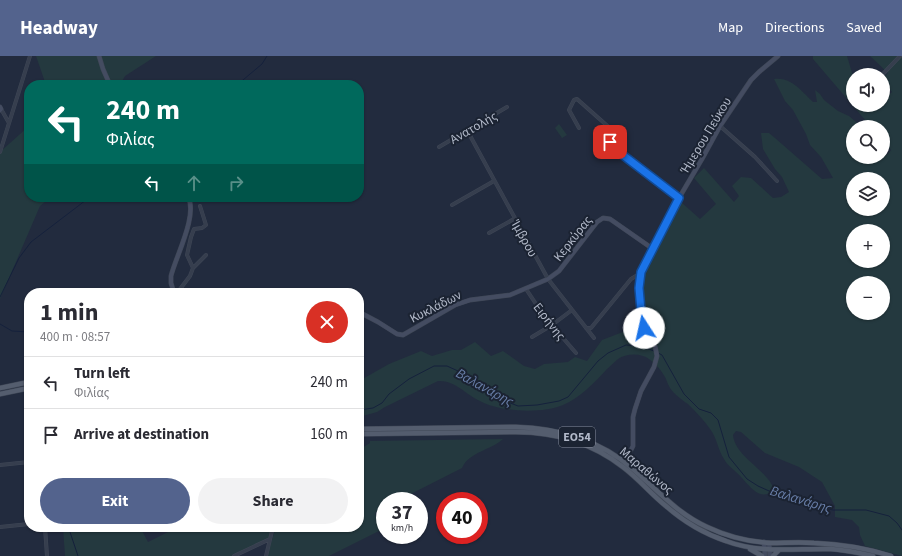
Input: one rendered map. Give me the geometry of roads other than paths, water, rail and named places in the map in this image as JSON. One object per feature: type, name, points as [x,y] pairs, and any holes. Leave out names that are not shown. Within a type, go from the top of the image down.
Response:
[{"type":"main road","points":[[0,388],[24,383]]},
{"type":"main road","points":[[0,394],[24,389]]},
{"type":"main road","name":"Μαραθώνος","points":[[364,429],[516,427],[540,428],[566,433],[604,449],[622,460],[670,503],[696,522],[722,533],[767,543],[813,543],[845,546],[871,550],[891,556]]},
{"type":"main road","name":"Μαραθώνος","points":[[364,434],[523,432],[548,434],[565,438],[589,447],[618,464],[667,507],[690,523],[719,538],[745,546],[767,550],[831,550],[873,556]]},
{"type":"main road","points":[[745,546],[762,556]]},
{"type":"main road","points":[[771,556],[779,550]]},
{"type":"street","points":[[0,152],[30,56]]},
{"type":"street","points":[[99,56],[108,80]]},
{"type":"street","name":"Ήμερου Πεύκου","points":[[622,460],[633,446],[633,420],[635,409],[641,391],[654,367],[657,356],[654,344],[642,322],[639,288],[641,272],[679,198],[720,126],[751,80],[778,56]]},
{"type":"street","points":[[889,68],[900,56]]},
{"type":"street","points":[[579,128],[569,110],[574,100],[577,99],[612,130],[614,133],[610,143],[611,146],[679,198]]},
{"type":"street","name":"Ανατολής","points":[[439,147],[507,107]]},
{"type":"street","points":[[0,108],[9,122]]},
{"type":"street","points":[[720,126],[755,157],[777,182]]},
{"type":"street","name":"Ίμβρου","points":[[467,130],[514,219],[548,279],[594,338]]},
{"type":"street","points":[[452,205],[494,181]]},
{"type":"street","points":[[172,288],[171,276],[188,227],[191,205],[190,202]]},
{"type":"street","points":[[193,268],[187,255],[190,237],[194,229],[202,228],[206,225],[200,206]]},
{"type":"street","name":"Κερκύρας","points":[[526,289],[548,279],[559,271],[597,222],[603,218],[610,219],[653,249]]},
{"type":"street","points":[[490,233],[514,219]]},
{"type":"street","points":[[181,288],[190,276],[193,268],[206,255]]},
{"type":"street","points":[[586,328],[591,328],[631,279],[641,272]]},
{"type":"street","name":"Κυκλάδων","points":[[364,315],[397,334],[403,335],[455,305],[470,300],[510,295],[526,289]]},
{"type":"street","name":"Ειρήνης","points":[[526,289],[552,325],[576,353]]},
{"type":"street","points":[[532,337],[552,325],[572,310]]},
{"type":"street","points":[[0,465],[24,463]]},
{"type":"street","points":[[0,527],[24,525]]},
{"type":"street","points":[[45,532],[47,556]]},
{"type":"street","points":[[266,556],[272,532]]},
{"type":"street","points":[[234,556],[270,539]]},
{"type":"street","points":[[765,556],[767,543]]},
{"type":"street","points":[[767,550],[771,556]]},
{"type":"waterway","points":[[243,80],[262,64],[267,56]]},
{"type":"waterway","points":[[0,297],[19,258],[31,242],[83,202]]},
{"type":"waterway","name":"Βαλανάρης","points":[[0,324],[12,331],[24,332]]},
{"type":"waterway","name":"Βαλανάρης","points":[[364,409],[373,408],[382,403],[389,394],[409,379],[434,366],[447,366],[458,371],[468,379],[505,401],[518,406],[537,405],[559,401],[568,397],[598,361],[608,353],[626,345],[641,346],[654,351]]},
{"type":"waterway","name":"Βαλανάρης","points":[[658,353],[662,355],[684,394],[699,409],[711,413],[718,420],[729,457],[747,479],[778,495],[814,506],[833,510],[866,510],[889,516],[902,530]]},
{"type":"waterway","points":[[70,532],[78,556]]}]
